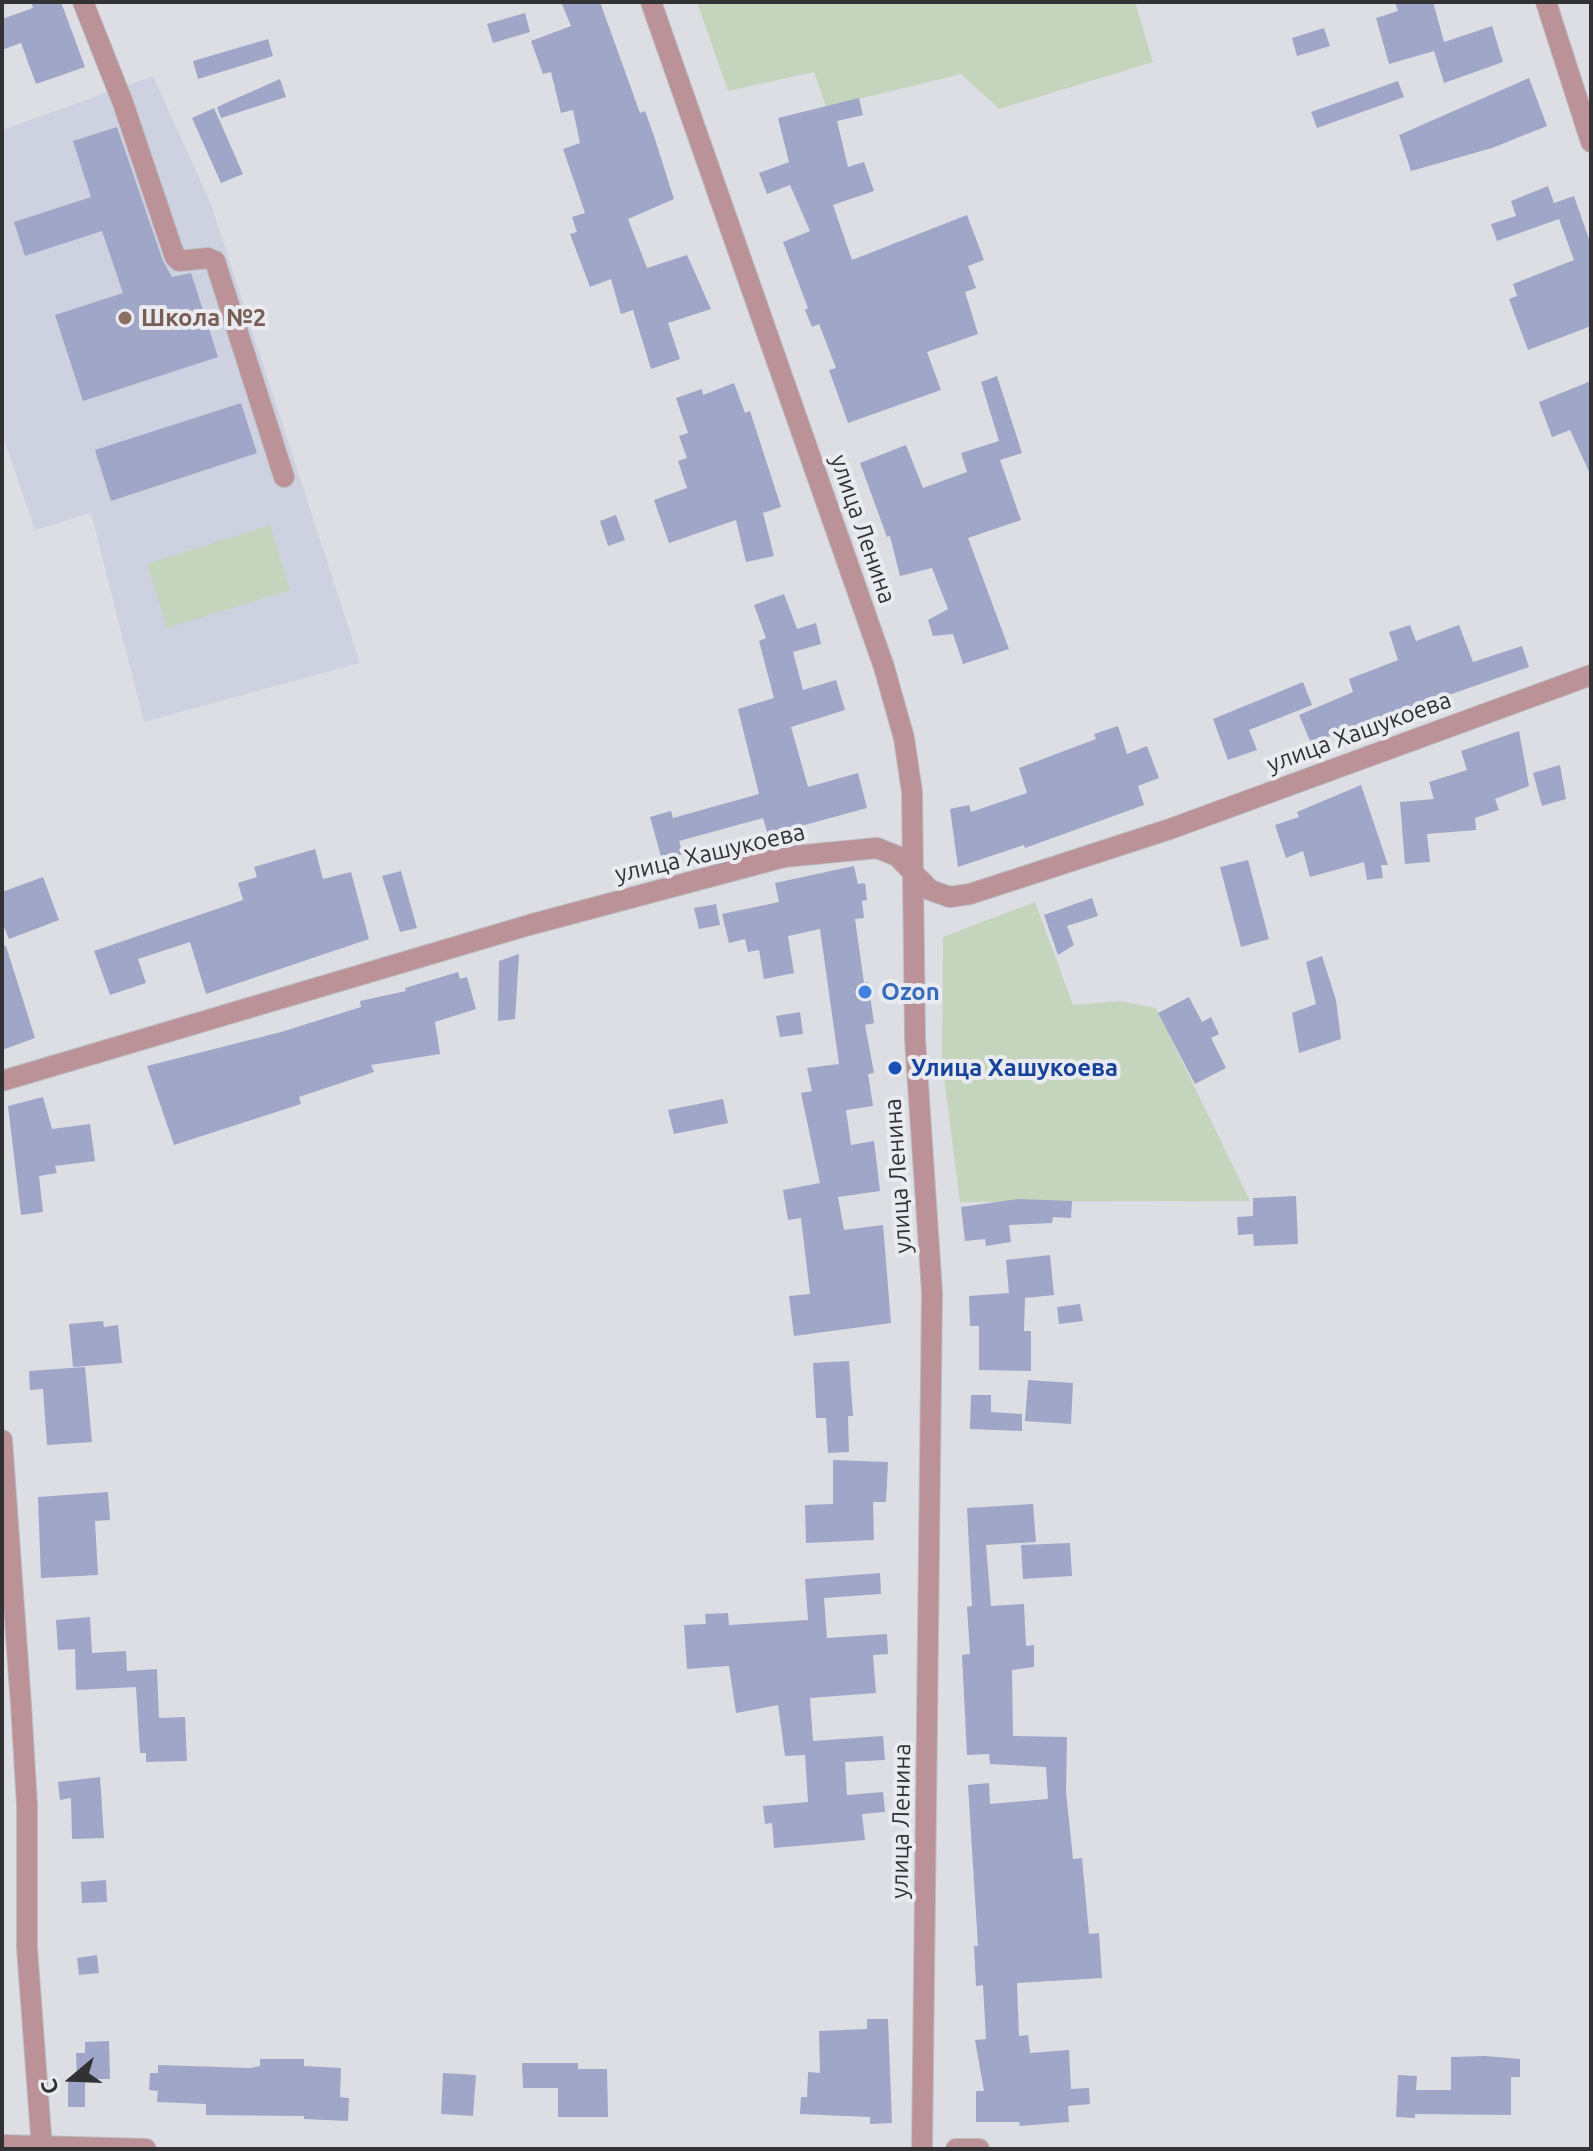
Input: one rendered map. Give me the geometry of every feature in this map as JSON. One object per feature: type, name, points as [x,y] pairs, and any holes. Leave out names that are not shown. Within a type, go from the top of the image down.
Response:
[{"type":"street","points":[[83,2],[123,103],[175,257],[179,261],[208,258],[215,261],[284,477]]},
{"type":"street","name":"улица Ленина","points":[[651,2],[895,704],[908,753],[914,870],[915,1039],[932,1292],[922,2149]]},
{"type":"street","points":[[1546,2],[1591,142]]},
{"type":"street","name":"улица Хашукоева","points":[[2,1081],[529,925],[784,857],[877,848],[897,856],[914,870],[930,890],[950,897],[1009,883],[1170,829],[1591,675]]},
{"type":"street","points":[[2,1440],[27,1805],[27,1948],[42,2148]]},
{"type":"street","points":[[2,2145],[146,2149]]},
{"type":"street","points":[[956,2149],[979,2149]]},
{"type":"shaded area","name":"Школа №2","points":[[153,76],[211,204],[360,663],[144,722],[91,513],[35,530],[2,433],[2,130]]},
{"type":"green space","points":[[697,2],[1135,2],[1153,62],[999,109],[961,74],[826,107],[814,72],[728,91]]},
{"type":"green space","points":[[270,525],[290,590],[167,628],[147,564]]},
{"type":"green space","points":[[1035,902],[1073,1005],[1120,1001],[1156,1008],[1250,1201],[960,1202],[942,1062],[943,937]]},
{"type":"building","points":[[31,2],[61,2],[85,67],[36,84],[21,43],[2,50],[2,19],[33,8]]},
{"type":"building","points":[[561,2],[600,2],[640,113],[645,111],[653,133],[674,199],[628,219],[647,268],[687,255],[711,309],[668,323],[680,359],[651,369],[633,310],[621,314],[611,279],[590,287],[570,234],[577,232],[572,217],[585,213],[563,149],[580,143],[573,110],[561,113],[551,72],[543,74],[531,41],[571,26]]},
{"type":"building","points":[[1395,2],[1433,2],[1444,42],[1492,26],[1503,62],[1444,83],[1434,51],[1389,64],[1376,18],[1398,11]]},
{"type":"building","points":[[525,13],[530,32],[493,43],[487,24]]},
{"type":"building","points":[[1324,28],[1330,46],[1297,56],[1292,38]]},
{"type":"building","points":[[268,39],[273,56],[198,79],[193,61]]},
{"type":"building","points":[[1529,78],[1547,126],[1492,148],[1411,171],[1399,135]]},
{"type":"building","points":[[280,79],[286,97],[221,118],[217,107]]},
{"type":"building","points":[[1398,81],[1404,97],[1317,128],[1311,112]]},
{"type":"building","points":[[859,98],[863,115],[837,121],[848,167],[864,162],[874,191],[833,205],[852,260],[967,215],[984,260],[968,266],[976,288],[965,292],[978,334],[927,352],[941,390],[848,423],[829,370],[836,368],[819,324],[812,327],[783,242],[810,231],[790,185],[767,194],[759,173],[789,162],[778,118]]},
{"type":"building","points":[[214,108],[243,174],[221,183],[192,118]]},
{"type":"building","points":[[117,127],[163,261],[172,277],[191,273],[218,357],[83,401],[55,315],[123,293],[102,231],[25,256],[14,222],[91,197],[73,141]]},
{"type":"building","points":[[1548,186],[1554,203],[1574,196],[1591,245],[1591,326],[1528,350],[1509,299],[1517,296],[1513,284],[1574,260],[1559,219],[1497,241],[1491,224],[1516,216],[1511,201]]},
{"type":"building","points":[[997,376],[1022,453],[1000,460],[1021,520],[968,538],[1009,649],[963,664],[953,634],[933,636],[928,620],[948,609],[932,568],[900,576],[890,536],[887,537],[860,463],[906,445],[923,488],[967,472],[961,453],[999,441],[981,382]]},
{"type":"building","points":[[1591,381],[1591,476],[1570,430],[1552,437],[1539,402]]},
{"type":"building","points":[[734,383],[745,413],[750,411],[781,507],[763,513],[774,556],[746,562],[736,520],[669,543],[654,500],[687,488],[678,461],[687,458],[679,436],[688,433],[676,398],[702,389],[703,395]]},
{"type":"building","points":[[241,403],[257,453],[111,501],[95,450]]},
{"type":"building","points":[[616,515],[625,540],[608,546],[600,521]]},
{"type":"building","points":[[784,594],[797,629],[816,623],[821,644],[793,652],[803,690],[836,680],[845,710],[791,727],[808,787],[858,773],[867,808],[768,835],[763,818],[679,841],[683,854],[662,860],[650,817],[671,811],[673,818],[759,794],[738,709],[774,698],[759,641],[766,638],[754,605]]},
{"type":"building","points":[[1410,625],[1416,641],[1459,625],[1473,662],[1522,646],[1529,667],[1311,743],[1299,715],[1353,692],[1349,679],[1398,660],[1389,632]]},
{"type":"building","points":[[1303,682],[1312,705],[1249,730],[1257,750],[1228,760],[1213,719]]},
{"type":"building","points":[[1118,726],[1127,754],[1147,746],[1159,778],[1138,786],[1144,805],[1025,848],[1024,845],[958,867],[950,809],[969,805],[971,812],[1027,793],[1019,768],[1096,739],[1094,734]]},
{"type":"building","points":[[1519,731],[1529,786],[1495,799],[1499,810],[1475,818],[1476,830],[1427,834],[1430,862],[1405,864],[1400,802],[1434,799],[1429,782],[1467,770],[1461,751]]},
{"type":"building","points":[[1560,765],[1566,799],[1542,806],[1533,773]]},
{"type":"building","points":[[1361,785],[1388,865],[1381,865],[1383,878],[1367,880],[1364,862],[1310,877],[1303,851],[1286,858],[1275,825],[1299,817],[1297,812]]},
{"type":"building","points":[[315,849],[323,879],[351,872],[369,939],[206,994],[190,942],[138,959],[146,983],[110,995],[94,951],[243,900],[238,883],[257,877],[254,867]]},
{"type":"building","points":[[1248,860],[1269,939],[1241,947],[1220,867]]},
{"type":"building","points":[[854,866],[858,884],[865,883],[867,900],[862,901],[864,918],[855,919],[864,983],[868,982],[874,1023],[865,1025],[874,1073],[868,1074],[873,1106],[846,1110],[851,1145],[874,1141],[880,1191],[838,1197],[844,1230],[883,1225],[891,1323],[794,1336],[789,1296],[810,1294],[801,1218],[788,1220],[783,1190],[820,1183],[801,1093],[812,1091],[807,1068],[839,1064],[820,929],[788,936],[794,973],[764,979],[759,950],[748,952],[745,939],[729,943],[722,914],[779,902],[775,883]]},
{"type":"building","points":[[401,871],[417,928],[400,932],[382,876]]},
{"type":"building","points":[[43,877],[59,920],[9,939],[2,922],[2,892]]},
{"type":"building","points":[[1092,898],[1098,916],[1067,926],[1074,945],[1058,955],[1044,915]]},
{"type":"building","points":[[716,904],[720,925],[699,929],[694,908]]},
{"type":"building","points":[[2,946],[6,946],[35,1038],[2,1050]]},
{"type":"building","points":[[519,954],[515,1019],[498,1021],[499,961]]},
{"type":"building","points":[[1322,956],[1336,1000],[1341,1039],[1299,1053],[1292,1013],[1316,1004],[1306,962]]},
{"type":"building","points":[[458,972],[460,979],[467,977],[476,1009],[435,1022],[440,1054],[371,1065],[374,1072],[299,1097],[301,1104],[174,1145],[147,1066],[281,1032],[361,1007],[360,1001],[406,991],[405,988]]},
{"type":"building","points":[[1189,997],[1202,1022],[1211,1017],[1219,1034],[1211,1038],[1226,1068],[1195,1084],[1158,1013]]},
{"type":"building","points":[[800,1012],[803,1034],[780,1037],[776,1016]]},
{"type":"building","points":[[43,1097],[52,1129],[90,1124],[95,1161],[55,1166],[57,1173],[39,1176],[43,1212],[21,1215],[8,1106]]},
{"type":"building","points":[[723,1099],[728,1123],[674,1134],[668,1110]]},
{"type":"building","points":[[1296,1196],[1298,1244],[1254,1246],[1253,1234],[1238,1235],[1237,1217],[1253,1216],[1253,1198]]},
{"type":"building","points":[[1018,1199],[1072,1201],[1071,1218],[1053,1217],[1052,1223],[1009,1225],[1011,1242],[986,1246],[985,1239],[965,1241],[961,1207]]},
{"type":"building","points":[[1050,1255],[1054,1295],[1025,1298],[1024,1331],[1031,1331],[1031,1371],[979,1370],[979,1326],[970,1326],[969,1296],[1009,1293],[1006,1260]]},
{"type":"building","points":[[1080,1304],[1083,1321],[1059,1324],[1057,1307]]},
{"type":"building","points":[[103,1321],[104,1327],[118,1325],[122,1363],[73,1367],[69,1324]]},
{"type":"building","points":[[849,1361],[853,1416],[848,1416],[849,1452],[828,1453],[826,1418],[816,1418],[813,1363]]},
{"type":"building","points":[[85,1367],[92,1442],[47,1445],[43,1389],[30,1390],[29,1371]]},
{"type":"building","points":[[1028,1380],[1073,1383],[1071,1424],[1025,1421]]},
{"type":"building","points":[[971,1395],[991,1395],[991,1412],[1022,1414],[1022,1431],[970,1429]]},
{"type":"building","points":[[833,1460],[888,1462],[886,1502],[873,1502],[874,1540],[806,1543],[805,1505],[833,1504]]},
{"type":"building","points":[[108,1492],[110,1520],[95,1521],[98,1575],[41,1578],[38,1497]]},
{"type":"building","points":[[1033,1504],[1036,1542],[986,1545],[991,1606],[1024,1604],[1026,1646],[1034,1645],[1034,1667],[1012,1670],[1013,1736],[1067,1737],[1066,1792],[1073,1859],[1082,1858],[1089,1934],[1099,1933],[1102,1978],[1017,1983],[1019,2036],[1028,2035],[1030,2053],[1069,2050],[1071,2089],[1089,2088],[1090,2104],[1068,2106],[1069,2122],[1020,2126],[1019,2122],[976,2122],[976,2091],[984,2091],[975,2040],[986,2039],[983,1985],[976,1986],[974,1946],[978,1946],[968,1785],[989,1783],[990,1804],[1048,1799],[1046,1767],[990,1764],[989,1754],[967,1755],[962,1655],[970,1654],[967,1607],[972,1606],[967,1508]]},
{"type":"building","points":[[1070,1543],[1072,1576],[1023,1579],[1021,1545]]},
{"type":"building","points":[[880,1573],[881,1594],[824,1598],[827,1638],[887,1634],[888,1654],[873,1655],[876,1693],[810,1698],[813,1741],[883,1736],[885,1760],[845,1762],[847,1795],[883,1792],[885,1812],[862,1814],[865,1840],[774,1848],[772,1823],[765,1824],[763,1806],[808,1802],[805,1755],[785,1756],[778,1705],[736,1713],[729,1666],[687,1669],[684,1625],[706,1624],[705,1614],[728,1613],[729,1625],[808,1620],[805,1579]]},
{"type":"building","points":[[90,1617],[92,1653],[126,1651],[127,1671],[157,1669],[159,1718],[185,1717],[187,1761],[146,1762],[146,1753],[140,1753],[136,1687],[76,1690],[75,1649],[58,1650],[56,1620]]},
{"type":"building","points":[[100,1777],[104,1838],[72,1839],[71,1798],[60,1800],[58,1782]]},
{"type":"building","points":[[106,1880],[107,1902],[82,1903],[81,1882]]},
{"type":"building","points":[[97,1955],[99,1973],[79,1975],[77,1958]]},
{"type":"building","points":[[867,2019],[888,2019],[892,2123],[870,2124],[870,2117],[800,2114],[801,2097],[807,2097],[808,2072],[820,2073],[819,2031],[867,2029]]},
{"type":"building","points":[[109,2041],[110,2079],[77,2079],[76,2053],[85,2053],[85,2042]]},
{"type":"building","points":[[1451,2057],[1520,2059],[1520,2077],[1511,2077],[1511,2115],[1415,2114],[1415,2118],[1396,2117],[1398,2075],[1417,2076],[1416,2090],[1451,2090]]},
{"type":"building","points":[[260,2059],[304,2059],[304,2066],[341,2068],[340,2097],[349,2098],[348,2121],[304,2119],[304,2116],[206,2115],[206,2104],[157,2102],[158,2091],[149,2090],[150,2073],[158,2073],[158,2065],[250,2068],[260,2066]]},
{"type":"building","points":[[522,2063],[578,2063],[578,2069],[607,2069],[608,2117],[558,2117],[558,2088],[523,2088]]},
{"type":"building","points":[[443,2073],[476,2075],[473,2116],[441,2114]]},
{"type":"building","points":[[68,2080],[85,2080],[85,2107],[68,2107]]},
{"type":"place","name":"Школа №2","points":[[125,318]]},
{"type":"place","name":"Ozon","points":[[865,992]]},
{"type":"place","name":"Улица Хашукоева","points":[[895,1068]]}]
